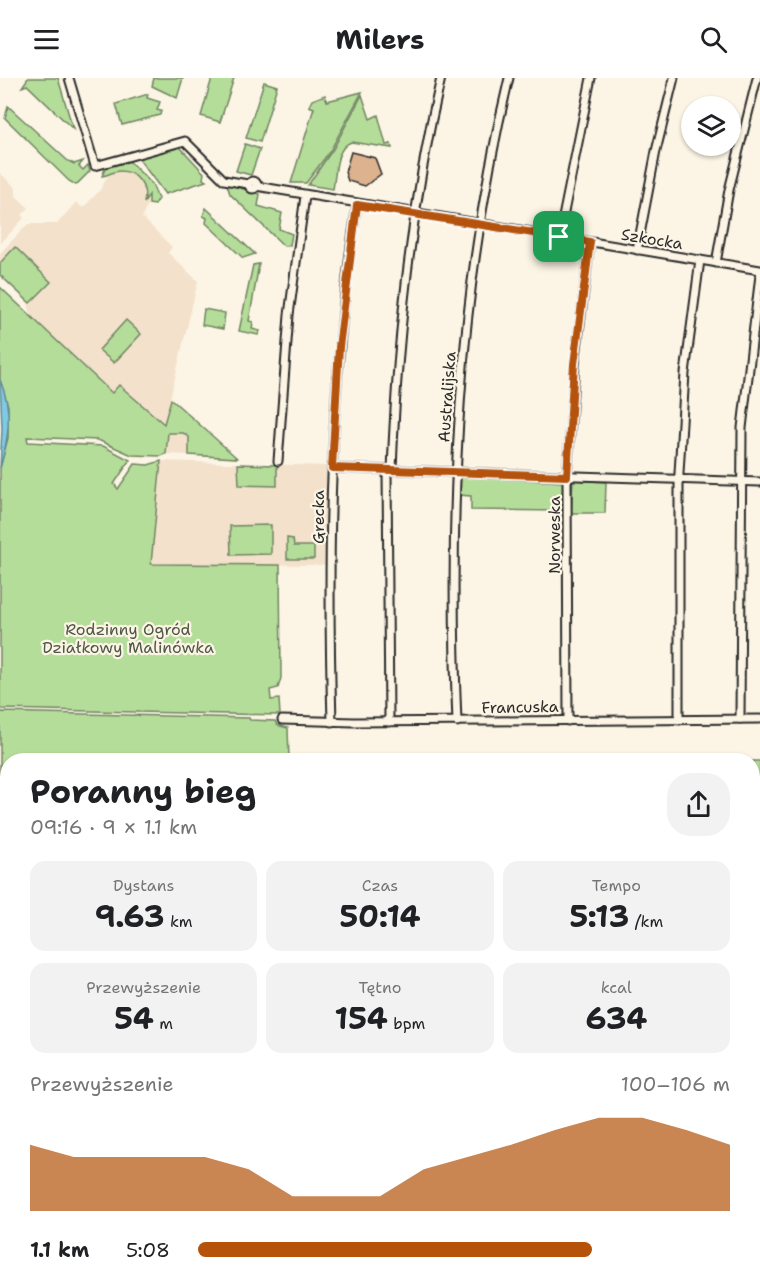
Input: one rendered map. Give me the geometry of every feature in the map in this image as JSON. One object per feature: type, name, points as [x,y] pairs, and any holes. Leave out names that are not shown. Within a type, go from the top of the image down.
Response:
[{"type":"street","name":"Szkocka","points":[[69,78],[95,166],[184,141],[224,180],[248,184],[251,189],[256,186],[357,205],[760,270]]},
{"type":"street","points":[[389,722],[390,470],[395,394],[416,214],[441,78]]},
{"type":"street","name":"Australijska","points":[[457,722],[456,472],[463,358],[480,225],[509,78]]},
{"type":"street","points":[[559,237],[591,78]]},
{"type":"street","points":[[637,250],[656,151],[674,78]]},
{"type":"street","points":[[716,263],[732,180],[757,78]]},
{"type":"street","points":[[278,461],[289,315],[305,196]]},
{"type":"street","name":"Grecka","points":[[332,722],[332,468],[339,347],[357,205]]},
{"type":"street","name":"Norweska","points":[[568,721],[567,476],[574,364],[590,242]]},
{"type":"street","points":[[679,720],[679,480],[686,367],[700,260]]},
{"type":"street","points":[[740,719],[740,482],[744,399],[760,275]]},
{"type":"street","points":[[332,468],[760,482]]},
{"type":"street","name":"Francuska","points":[[282,720],[457,722],[760,719]]},
{"type":"shaded area","points":[[113,167],[125,168],[148,186],[150,200],[142,217],[172,247],[168,253],[198,281],[164,424],[119,385],[112,393],[31,316],[28,303],[0,277],[0,253],[28,224],[57,224],[76,202],[83,208],[100,190]]},
{"type":"shaded area","points":[[0,173],[16,188],[16,196],[29,208],[22,215],[24,218],[0,244]]},
{"type":"shaded area","points":[[168,433],[183,433],[189,436],[189,455],[166,454]]},
{"type":"shaded area","points":[[161,461],[328,466],[327,565],[150,564]]},
{"type":"green space","points":[[28,78],[58,78],[73,129],[27,85],[22,87]]},
{"type":"green space","points":[[154,78],[183,78],[177,98],[152,86]]},
{"type":"green space","points":[[212,78],[234,78],[220,122],[201,116]]},
{"type":"green space","points":[[264,82],[277,86],[260,142],[246,138]]},
{"type":"green space","points":[[362,92],[330,151],[306,183],[291,183],[314,108],[309,106],[312,100],[325,95],[327,101]]},
{"type":"green space","points":[[148,94],[147,98],[160,102],[157,110],[161,111],[160,115],[122,125],[116,104]]},
{"type":"green space","points":[[362,95],[370,119],[378,115],[386,145],[391,144],[392,148],[351,142],[346,145],[339,156],[333,189],[308,185],[333,149]]},
{"type":"green space","points":[[8,106],[68,161],[74,164],[83,161],[79,166],[83,170],[88,165],[90,171],[76,185],[69,181],[5,118]]},
{"type":"green space","points":[[245,144],[260,149],[251,175],[236,171]]},
{"type":"green space","points":[[180,147],[204,173],[203,179],[206,181],[165,194],[138,158]]},
{"type":"green space","points":[[129,161],[152,184],[158,199],[155,205],[149,204],[149,195],[144,203],[143,186],[131,174],[120,171],[102,176],[106,167]]},
{"type":"green space","points":[[227,184],[260,194],[258,206],[282,213],[279,229],[292,234],[290,245],[284,246],[230,194]]},
{"type":"green space","points":[[206,208],[255,254],[243,258],[206,223],[207,218],[203,216]]},
{"type":"green space","points":[[15,247],[51,282],[30,303],[0,275],[0,263]]},
{"type":"green space","points":[[259,264],[249,321],[253,322],[252,329],[260,331],[258,335],[239,331],[253,265]]},
{"type":"green space","name":"Rodzinny Ogród Działkowy Malinówka","points":[[0,287],[112,393],[119,385],[164,424],[171,399],[237,458],[189,455],[189,437],[183,433],[168,433],[166,454],[161,456],[132,455],[98,440],[27,437],[28,442],[103,446],[130,460],[114,484],[118,489],[135,464],[148,465],[161,461],[151,564],[280,565],[281,678],[278,688],[270,690],[271,700],[279,699],[280,715],[0,709],[0,468],[8,438],[8,406],[0,380]]},
{"type":"green space","points":[[204,309],[225,313],[223,329],[202,325]]},
{"type":"green space","points":[[126,320],[141,334],[114,363],[99,350]]},
{"type":"green space","points":[[238,464],[277,465],[277,486],[239,485]]},
{"type":"green space","points":[[460,476],[563,482],[562,511],[471,510],[471,496],[459,495]]},
{"type":"green space","points":[[573,480],[606,482],[605,513],[571,513]]},
{"type":"green space","points":[[271,525],[271,554],[231,555],[230,526]]},
{"type":"green space","points":[[287,538],[293,539],[294,546],[314,546],[314,559],[287,559]]},
{"type":"green space","points":[[0,712],[249,718],[250,720],[275,721],[277,725],[288,728],[289,753],[0,753]]},
{"type":"water","points":[[0,380],[7,402],[8,424],[6,446],[0,468],[2,429]]},
{"type":"building","points":[[351,152],[375,158],[381,174],[365,186],[348,181],[345,172]]},
{"type":"route","points":[[357,205],[559,237],[590,242],[574,364],[567,476],[332,468],[339,347],[357,205]]}]
